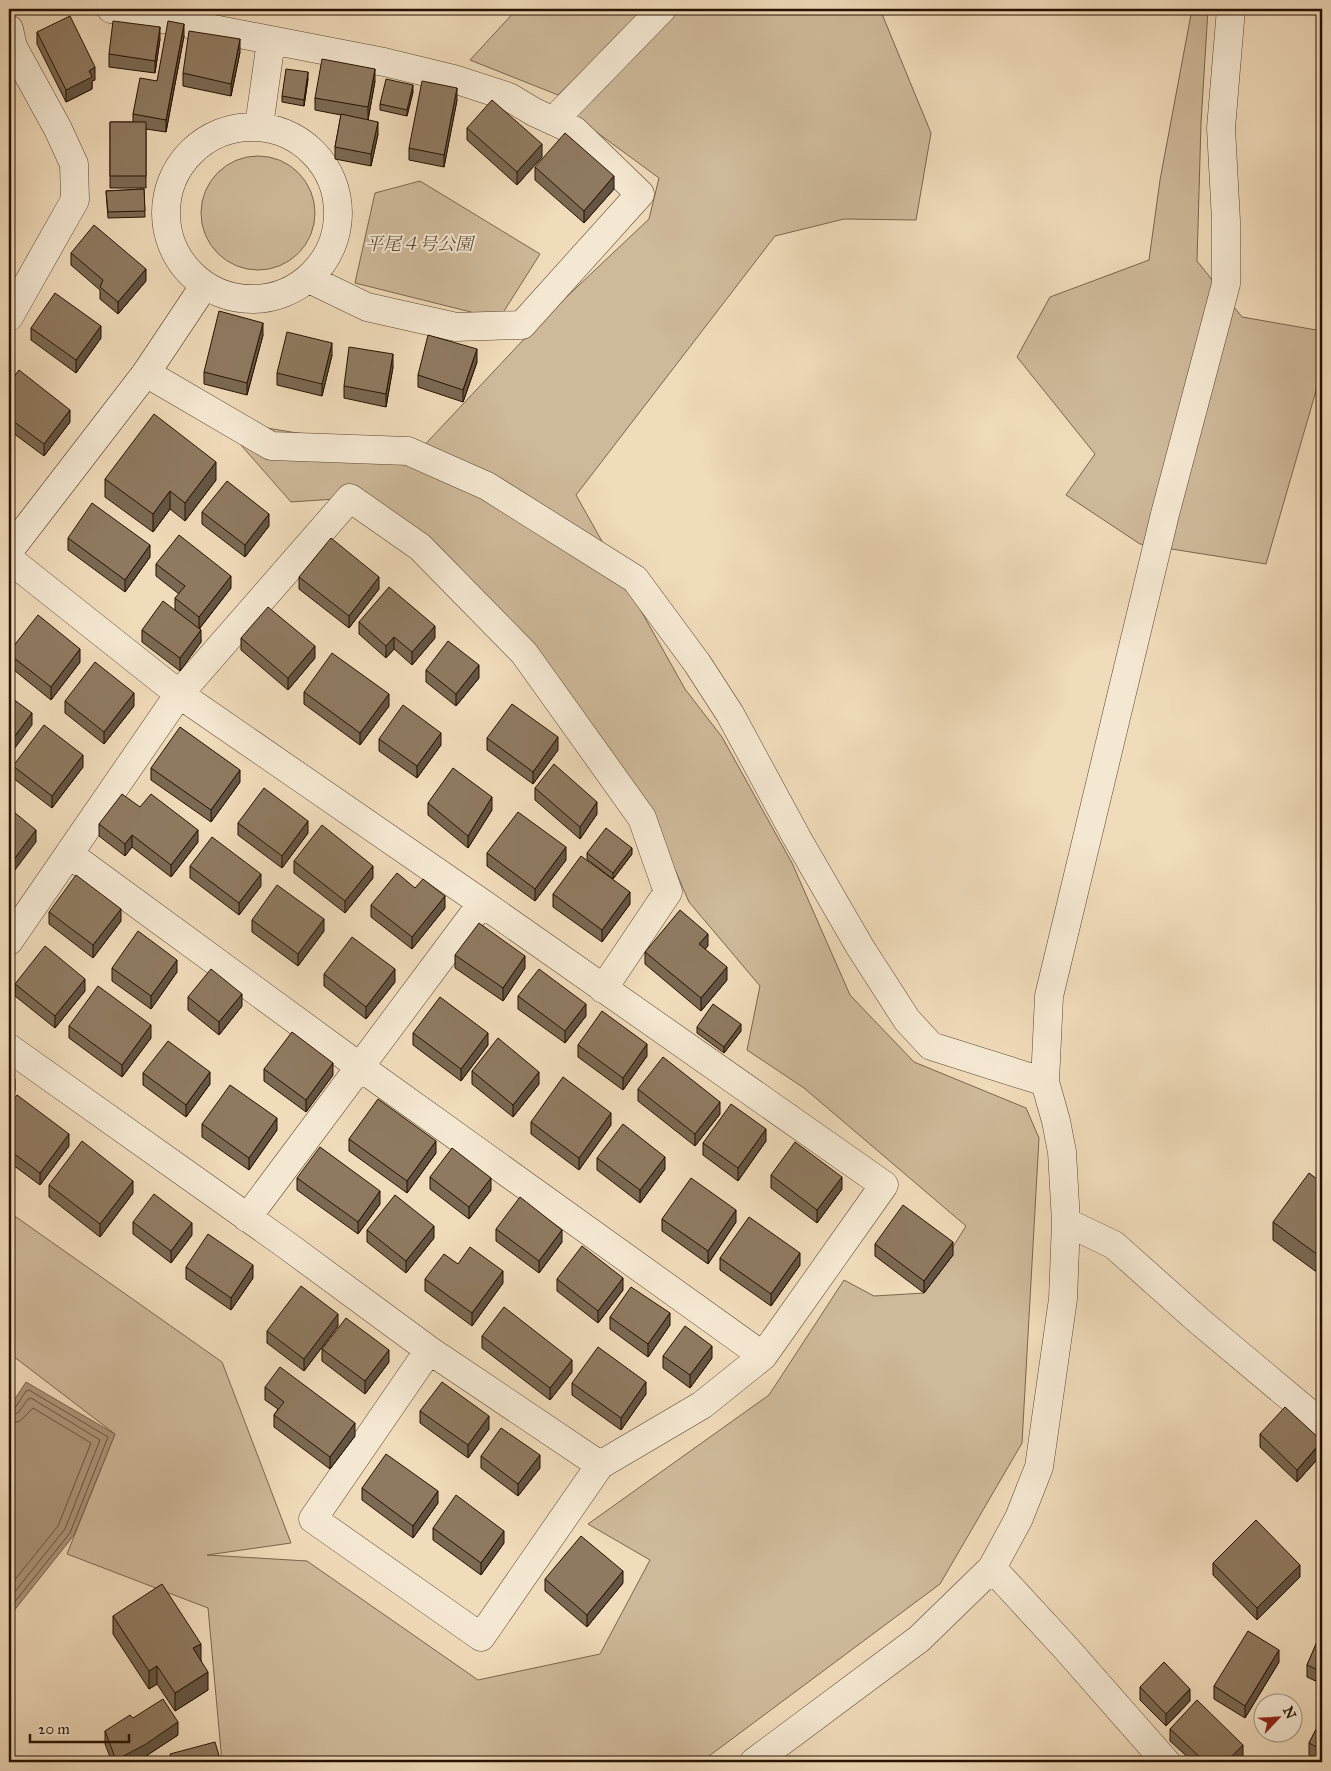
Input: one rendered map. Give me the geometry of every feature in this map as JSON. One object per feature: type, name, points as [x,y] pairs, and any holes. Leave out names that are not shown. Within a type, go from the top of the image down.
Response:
[{"type":"street","points":[[111,9],[384,62],[454,79],[508,97],[575,131],[640,194],[522,325],[456,326],[367,307],[309,280]]},
{"type":"street","points":[[553,121],[662,9]]},
{"type":"street","points":[[754,1762],[919,1639],[992,1568],[1020,1518],[1039,1467],[1063,1299],[1066,1222],[1062,1152],[1056,1121],[1044,1082],[1049,996],[1166,514],[1226,284],[1226,221],[1221,128],[1231,9]]},
{"type":"street","points":[[9,317],[75,200],[74,164],[58,129],[10,41]]},
{"type":"street","points":[[259,126],[271,41]]},
{"type":"street","points":[[259,126],[291,135],[314,152],[330,175],[338,203],[337,231],[327,258],[309,280],[285,294],[257,301],[229,298],[204,286],[183,266],[169,241],[165,212],[170,184],[184,158],[207,139],[234,128],[259,126]]},
{"type":"street","points":[[9,551],[146,373],[204,286]]},
{"type":"street","points":[[146,373],[271,446],[408,451],[487,486],[635,579],[697,663],[730,714],[797,838],[850,930],[907,1020],[931,1046],[1044,1082]]},
{"type":"street","points":[[9,941],[179,694],[350,498],[420,547],[524,654],[642,818],[668,892],[603,989]]},
{"type":"street","points":[[9,560],[179,694],[482,903],[884,1185],[763,1356],[702,1405],[600,1465],[481,1637],[313,1519],[429,1350]]},
{"type":"street","points":[[69,854],[360,1067],[763,1356]]},
{"type":"street","points":[[247,1218],[482,903]]},
{"type":"street","points":[[9,1048],[429,1350],[600,1465]]},
{"type":"street","points":[[1066,1222],[1114,1245],[1198,1320],[1322,1424]]},
{"type":"street","points":[[992,1568],[1064,1646],[1166,1762]]},
{"type":"green space","points":[[517,9],[647,9],[558,95],[470,60]]},
{"type":"green space","points":[[653,9],[874,9],[882,14],[931,133],[916,220],[844,219],[775,236],[576,495],[685,689],[722,737],[792,863],[850,995],[914,1062],[1026,1108],[1039,1138],[1022,1443],[940,1584],[701,1762],[222,1762],[208,1608],[67,1554],[115,1434],[9,1353],[9,1212],[222,1362],[291,1543],[207,1555],[307,1561],[478,1680],[600,1654],[650,1560],[588,1524],[769,1395],[844,1280],[874,1296],[924,1293],[966,1226],[804,1088],[747,1050],[760,986],[689,902],[660,835],[431,557],[350,498],[291,502],[219,420],[417,453],[541,321],[649,219],[659,178],[565,109]]},
{"type":"green space","points":[[1192,9],[1208,9],[1201,123],[1197,261],[1242,317],[1322,331],[1322,370],[1266,564],[1140,544],[1066,495],[1095,454],[1017,357],[1050,297],[1149,260],[1160,180]]},
{"type":"green space","points":[[258,156],[280,160],[290,165],[306,181],[311,191],[315,213],[311,235],[306,245],[290,261],[280,266],[258,270],[236,266],[226,261],[210,245],[205,235],[201,213],[205,191],[210,181],[226,165],[236,160]]},
{"type":"green space","name":"平尾４号公園","points":[[420,181],[540,254],[499,319],[355,283],[375,193]]},
{"type":"water","points":[[26,1382],[115,1434],[74,1535],[9,1617],[9,1408]]},
{"type":"building","points":[[70,16],[95,67],[89,71],[92,77],[66,90],[37,32]]},
{"type":"building","points":[[113,21],[160,27],[155,61],[109,54]]},
{"type":"building","points":[[168,21],[184,24],[166,120],[133,114],[140,78],[157,81]]},
{"type":"building","points":[[189,31],[240,39],[231,84],[183,73]]},
{"type":"building","points":[[322,59],[375,69],[368,107],[315,98]]},
{"type":"building","points":[[286,69],[308,72],[304,100],[282,96]]},
{"type":"building","points":[[386,79],[413,85],[407,110],[380,104]]},
{"type":"building","points":[[422,81],[457,88],[444,155],[409,148]]},
{"type":"building","points":[[492,100],[542,144],[517,172],[467,128]]},
{"type":"building","points":[[341,114],[378,122],[371,154],[335,147]]},
{"type":"building","points":[[110,122],[146,122],[146,176],[110,176]]},
{"type":"building","points":[[565,133],[614,176],[584,211],[535,167]]},
{"type":"building","points":[[144,189],[145,211],[108,212],[106,191]]},
{"type":"building","points":[[94,225],[146,269],[118,302],[100,287],[103,280],[71,253]]},
{"type":"building","points":[[55,293],[101,326],[76,360],[31,328]]},
{"type":"building","points":[[219,311],[263,323],[247,383],[204,372]]},
{"type":"building","points":[[287,332],[332,343],[322,384],[277,373]]},
{"type":"building","points":[[428,335],[477,349],[463,390],[418,375]]},
{"type":"building","points":[[349,347],[393,354],[386,394],[344,386]]},
{"type":"building","points":[[19,370],[70,410],[44,444],[9,418],[9,383]]},
{"type":"building","points":[[154,414],[216,462],[185,503],[170,491],[153,514],[105,479]]},
{"type":"building","points":[[9,454],[13,457],[9,462]]},
{"type":"building","points":[[227,481],[269,514],[245,545],[202,512]]},
{"type":"building","points":[[92,503],[150,545],[125,580],[68,538]]},
{"type":"building","points":[[179,535],[231,576],[199,617],[175,598],[185,586],[156,564]]},
{"type":"building","points":[[331,538],[379,577],[349,616],[299,577]]},
{"type":"building","points":[[389,587],[435,626],[412,652],[394,637],[386,646],[359,622]]},
{"type":"building","points":[[163,601],[201,630],[180,658],[142,630]]},
{"type":"building","points":[[268,607],[315,646],[288,678],[241,638]]},
{"type":"building","points":[[38,615],[80,649],[51,687],[9,654]]},
{"type":"building","points":[[448,641],[479,665],[456,694],[426,670]]},
{"type":"building","points":[[332,653],[389,694],[360,733],[304,692]]},
{"type":"building","points":[[95,662],[134,693],[104,732],[65,701]]},
{"type":"building","points":[[9,696],[32,713],[9,744]]},
{"type":"building","points":[[512,704],[558,737],[533,772],[487,738]]},
{"type":"building","points":[[403,705],[441,733],[417,766],[379,739]]},
{"type":"building","points":[[44,725],[83,755],[52,796],[13,766]]},
{"type":"building","points":[[180,727],[240,770],[211,810],[151,768]]},
{"type":"building","points":[[554,764],[597,802],[580,827],[535,788]]},
{"type":"building","points":[[453,768],[492,797],[468,836],[428,803]]},
{"type":"building","points":[[264,788],[308,821],[282,856],[238,823]]},
{"type":"building","points":[[122,794],[140,807],[151,794],[198,830],[171,865],[132,835],[125,844],[99,824]]},
{"type":"building","points":[[9,808],[36,830],[9,866]]},
{"type":"building","points":[[518,812],[566,847],[535,889],[487,853]]},
{"type":"building","points":[[322,825],[373,866],[345,901],[294,861]]},
{"type":"building","points":[[606,828],[632,848],[613,873],[587,853]]},
{"type":"building","points":[[212,837],[261,874],[239,903],[190,866]]},
{"type":"building","points":[[581,856],[630,892],[602,930],[553,894]]},
{"type":"building","points":[[397,873],[415,888],[423,879],[445,896],[412,937],[371,905]]},
{"type":"building","points":[[76,875],[121,909],[93,945],[49,912]]},
{"type":"building","points":[[277,885],[324,919],[298,954],[252,920]]},
{"type":"building","points":[[680,910],[708,934],[699,944],[727,967],[701,998],[645,952]]},
{"type":"building","points":[[479,923],[525,956],[503,988],[455,955]]},
{"type":"building","points":[[138,931],[177,960],[151,996],[112,968]]},
{"type":"building","points":[[352,937],[395,969],[366,1007],[324,974]]},
{"type":"building","points":[[45,946],[85,979],[55,1016],[15,984]]},
{"type":"building","points":[[211,969],[242,994],[219,1022],[188,997]]},
{"type":"building","points":[[539,969],[586,1004],[565,1031],[518,996]]},
{"type":"building","points":[[98,986],[151,1025],[122,1065],[69,1026]]},
{"type":"building","points":[[440,997],[488,1033],[461,1069],[413,1033]]},
{"type":"building","points":[[713,1004],[741,1024],[724,1047],[697,1027]]},
{"type":"building","points":[[602,1011],[647,1044],[623,1078],[578,1045]]},
{"type":"building","points":[[292,1032],[333,1063],[306,1100],[264,1069]]},
{"type":"building","points":[[498,1038],[539,1072],[513,1105],[472,1071]]},
{"type":"building","points":[[168,1041],[210,1072],[186,1105],[143,1073]]},
{"type":"building","points":[[663,1057],[720,1102],[695,1134],[638,1089]]},
{"type":"building","points":[[9,1075],[15,1079],[9,1087]]},
{"type":"building","points":[[563,1077],[611,1113],[579,1158],[531,1122]]},
{"type":"building","points":[[230,1085],[277,1118],[249,1158],[202,1124]]},
{"type":"building","points":[[17,1095],[69,1134],[40,1173],[9,1150],[9,1106]]},
{"type":"building","points":[[378,1099],[436,1141],[407,1181],[349,1139]]},
{"type":"building","points":[[731,1104],[766,1129],[738,1168],[703,1143]]},
{"type":"building","points":[[623,1124],[665,1157],[640,1190],[597,1158]]},
{"type":"building","points":[[82,1141],[133,1181],[100,1224],[49,1185]]},
{"type":"building","points":[[795,1142],[842,1177],[817,1210],[771,1175]]},
{"type":"building","points":[[320,1147],[380,1191],[358,1222],[297,1178]]},
{"type":"building","points":[[452,1148],[491,1178],[469,1207],[430,1177]]},
{"type":"building","points":[[1309,1173],[1322,1183],[1322,1258],[1273,1222]]},
{"type":"building","points":[[691,1178],[736,1210],[708,1251],[662,1219]]},
{"type":"building","points":[[154,1194],[192,1223],[171,1251],[133,1222]]},
{"type":"building","points":[[395,1195],[434,1226],[406,1261],[367,1230]]},
{"type":"building","points":[[520,1197],[562,1230],[539,1261],[496,1229]]},
{"type":"building","points":[[903,1205],[953,1242],[924,1281],[875,1244]]},
{"type":"building","points":[[749,1217],[800,1253],[771,1294],[720,1258]]},
{"type":"building","points":[[208,1234],[253,1265],[231,1298],[186,1267]]},
{"type":"building","points":[[582,1246],[623,1278],[598,1311],[557,1279]]},
{"type":"building","points":[[470,1247],[503,1271],[472,1313],[425,1279],[444,1254],[458,1264]]},
{"type":"building","points":[[301,1286],[338,1314],[304,1359],[267,1331]]},
{"type":"building","points":[[631,1287],[670,1313],[648,1344],[610,1317]]},
{"type":"building","points":[[504,1307],[572,1360],[550,1388],[482,1336]]},
{"type":"building","points":[[346,1318],[389,1350],[365,1381],[322,1349]]},
{"type":"building","points":[[685,1326],[712,1346],[690,1375],[663,1356]]},
{"type":"building","points":[[598,1347],[646,1382],[621,1418],[572,1383]]},
{"type":"building","points":[[280,1367],[355,1423],[330,1457],[274,1415],[284,1402],[265,1387]]},
{"type":"building","points":[[442,1382],[489,1416],[468,1445],[420,1411]]},
{"type":"building","points":[[1285,1407],[1322,1441],[1297,1470],[1260,1434]]},
{"type":"building","points":[[501,1428],[540,1455],[518,1484],[481,1456]]},
{"type":"building","points":[[386,1454],[438,1491],[413,1526],[362,1488]]},
{"type":"building","points":[[456,1495],[504,1531],[481,1563],[433,1528]]},
{"type":"building","points":[[1256,1520],[1300,1565],[1257,1608],[1213,1563]]},
{"type":"building","points":[[581,1536],[623,1571],[587,1615],[545,1579]]},
{"type":"building","points":[[162,1584],[201,1644],[193,1648],[208,1672],[175,1693],[157,1666],[149,1671],[113,1616]]},
{"type":"building","points":[[1248,1631],[1279,1650],[1245,1706],[1214,1686]]},
{"type":"building","points":[[1322,1633],[1322,1672],[1307,1665]]},
{"type":"building","points":[[1164,1662],[1190,1689],[1166,1714],[1140,1687]]},
{"type":"building","points":[[163,1699],[178,1722],[146,1744],[116,1760],[105,1731],[130,1715],[133,1718]]},
{"type":"building","points":[[1197,1700],[1243,1745],[1226,1762],[1205,1762],[1170,1729]]},
{"type":"building","points":[[1322,1718],[1322,1750],[1309,1743]]},
{"type":"building","points":[[215,1742],[221,1762],[169,1762],[172,1761],[170,1754]]}]
